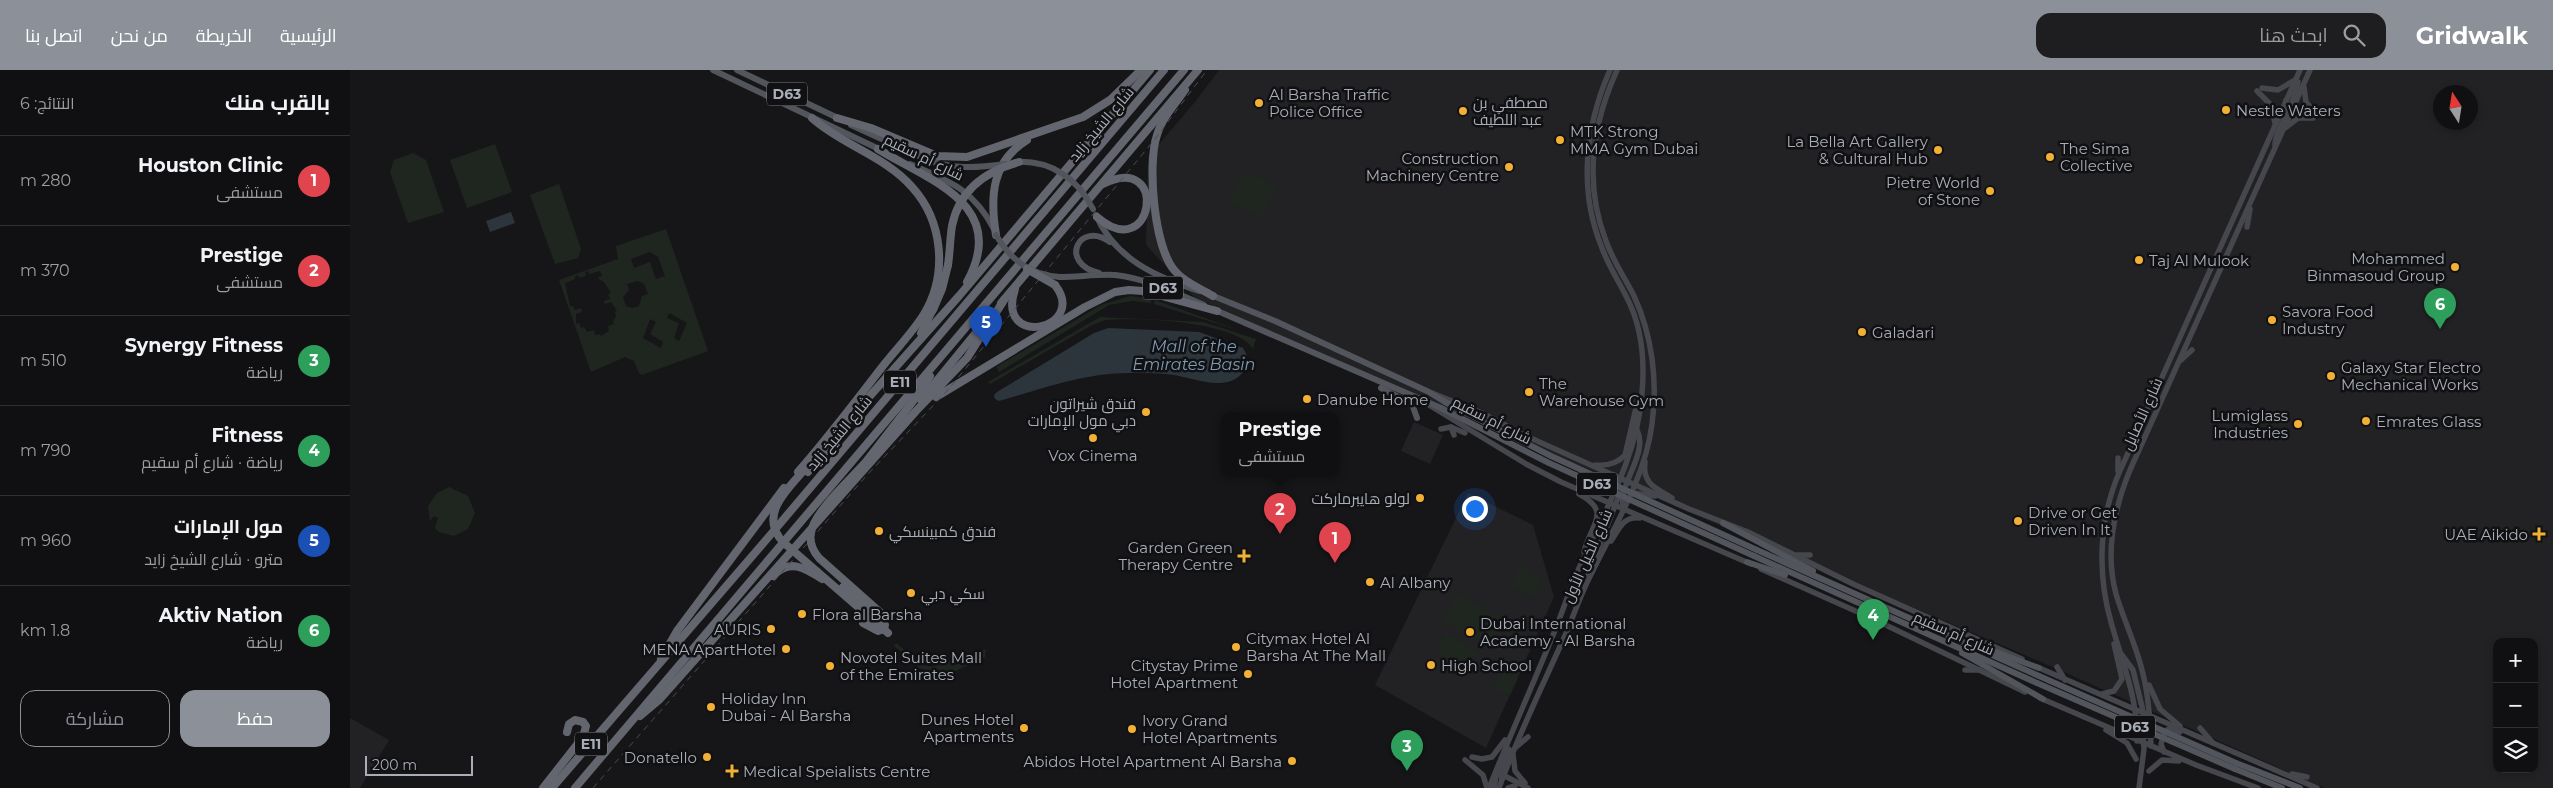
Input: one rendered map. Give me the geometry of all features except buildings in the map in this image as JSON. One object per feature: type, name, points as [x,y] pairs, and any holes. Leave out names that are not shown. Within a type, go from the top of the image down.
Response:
[{"type":"highway","points":[[837,118],[871,128],[930,154],[952,158],[974,155],[1037,134],[1094,111],[1110,100],[1141,70]]},
{"type":"highway","points":[[860,402],[959,296],[1150,70]]},
{"type":"highway","name":"شارع الشيخ زايد","points":[[552,788],[657,668],[1164,70]]},
{"type":"highway","name":"شارع الشيخ زايد","points":[[574,788],[1184,70]]},
{"type":"highway","points":[[882,614],[820,558],[813,549],[810,538],[812,527],[818,517],[906,418],[1101,184],[1199,70]]},
{"type":"highway","points":[[1199,70],[1160,125],[1155,140],[1153,163],[1158,233],[1163,253],[1180,277],[1213,296]]},
{"type":"highway","points":[[812,118],[904,178],[924,203],[933,222],[938,242],[938,277],[926,310],[860,402],[853,419],[776,504],[773,515],[774,527],[782,542],[888,633]]},
{"type":"highway","points":[[996,235],[992,194],[1000,169],[1015,148],[1037,134]]},
{"type":"highway","points":[[878,149],[947,187],[960,198],[970,212],[976,233],[977,254],[973,270],[959,296]]},
{"type":"highway","points":[[657,668],[677,631],[767,509],[860,402],[920,328],[934,307],[942,289],[948,264],[952,223],[964,197],[974,185],[989,173],[1019,162]]},
{"type":"highway","points":[[1097,217],[1113,227],[1127,228],[1140,222],[1148,206],[1143,188],[1132,180],[1118,178],[1101,184]]},
{"type":"highway","points":[[1017,286],[1012,300],[1013,313],[1024,325],[1036,328],[1050,324],[1059,314],[1061,297],[1055,285],[1027,269]]},
{"type":"highway","points":[[901,428],[944,391],[1114,292],[1128,290],[1143,291],[1218,311]]},
{"type":"highway","points":[[634,719],[659,700],[901,428],[967,358],[1004,300]]},
{"type":"highway","points":[[878,448],[922,390],[936,363]]},
{"type":"highway","points":[[806,470],[781,504],[777,516],[778,529],[785,540],[884,621],[885,625],[884,629],[878,631],[863,623]]},
{"type":"highway","points":[[721,629],[734,622],[776,572],[791,566],[808,570],[848,598]]},
{"type":"highway","points":[[543,788],[583,737],[586,726],[583,722],[576,720],[569,724],[567,732]]},
{"type":"main road","name":"شارع أم سقيم","points":[[713,70],[954,184],[974,198],[1009,254],[1027,269],[1060,277],[1106,275],[1144,281],[1218,311],[1424,402],[1443,405],[1756,553],[1804,579],[1957,644],[2282,788]]},
{"type":"main road","name":"شارع أم سقيم","points":[[737,70],[923,158],[944,166],[967,168],[1019,162],[1039,164],[1064,174],[1079,187],[1104,231],[1118,247],[1135,262],[1154,274],[1275,321],[1429,392],[1443,405]]},
{"type":"main road","name":"شارع الخيل الأول","points":[[1498,788],[1499,774],[1512,730],[1583,560],[1617,498],[1621,478],[1632,452],[1637,430],[1643,383],[1642,353],[1637,324],[1627,297],[1598,238],[1587,190],[1590,132],[1597,103],[1610,70]]},
{"type":"main road","name":"شارع الخيل الأول","points":[[1488,788],[1513,751],[1573,619],[1585,587],[1623,509],[1648,449],[1654,400],[1649,340],[1633,295],[1606,241],[1598,214],[1593,185],[1593,158],[1598,123],[1617,70]]},
{"type":"main road","name":"شارع الأصايل","points":[[2137,740],[2136,710],[2112,625],[2103,584],[2102,546],[2108,505],[2118,473],[2300,70]]},
{"type":"main road","name":"شارع الأصايل","points":[[2151,746],[2150,716],[2143,671],[2117,595],[2111,563],[2115,516],[2134,461],[2310,70]]},
{"type":"main road","points":[[2275,125],[2271,105],[2260,90],[2282,89],[2297,78]]},
{"type":"main road","points":[[2293,106],[2290,104],[2297,85],[2297,78]]},
{"type":"main road","points":[[2282,131],[2298,118],[2315,116],[2306,102],[2304,84]]},
{"type":"main road","points":[[2276,146],[2275,138],[2288,109],[2285,102]]},
{"type":"main road","points":[[2248,226],[2251,203]]},
{"type":"main road","points":[[1106,275],[1082,266],[1076,256],[1077,247],[1084,238],[1095,235],[1104,237],[1118,247]]},
{"type":"main road","points":[[2178,364],[2192,350]]},
{"type":"main road","points":[[1367,376],[1372,383],[1412,404],[1417,418]]},
{"type":"main road","points":[[1591,464],[1612,464],[1619,461],[1625,455],[1643,383]]},
{"type":"main road","points":[[1429,392],[1482,413],[1526,436],[1689,509],[1748,532],[1853,584],[2065,680],[2317,788]]},
{"type":"main road","points":[[1424,402],[1487,441],[1590,500],[1598,510],[1583,560]]},
{"type":"main road","points":[[1441,429],[1451,427],[1487,441]]},
{"type":"main road","points":[[1451,427],[1454,435]]},
{"type":"main road","points":[[1585,587],[1594,556],[1617,498],[1627,481],[1640,444],[1637,430]]},
{"type":"main road","points":[[1648,449],[1644,469],[1647,481],[1653,487],[1689,509]]},
{"type":"main road","points":[[2134,461],[2141,456]]},
{"type":"main road","points":[[2118,458],[2118,473]]},
{"type":"main road","points":[[1561,482],[1575,488],[1617,498],[1630,493],[1666,498]]},
{"type":"main road","points":[[1617,498],[1634,484]]},
{"type":"main road","points":[[1617,498],[1623,509],[1747,562],[2043,699],[2164,752],[2258,788]]},
{"type":"main road","points":[[1617,498],[1623,509]]},
{"type":"main road","points":[[1604,548],[1625,520],[1634,518],[1646,519]]},
{"type":"main road","points":[[1723,523],[1806,566],[1829,581]]},
{"type":"main road","name":"شارع أم سقيم","points":[[1756,553],[1829,581],[1957,644]]},
{"type":"main road","points":[[1797,556],[1810,555]]},
{"type":"main road","points":[[1747,562],[1804,579]]},
{"type":"main road","points":[[1573,619],[1575,629]]},
{"type":"main road","points":[[2099,694],[2114,691],[2122,679],[2112,625]]},
{"type":"main road","points":[[1957,644],[1974,644],[2040,668]]},
{"type":"main road","points":[[1957,644],[1969,658],[2043,699]]},
{"type":"main road","points":[[2121,655],[2134,670],[2151,746]]},
{"type":"main road","points":[[2057,667],[2065,680]]},
{"type":"main road","points":[[1965,670],[1982,670]]},
{"type":"main road","points":[[2143,671],[2160,709],[2190,733]]},
{"type":"main road","points":[[2136,710],[2141,723],[2144,743],[2138,788]]},
{"type":"main road","points":[[2100,723],[2127,743],[2136,759]]},
{"type":"main road","points":[[2200,728],[2213,743]]},
{"type":"main road","points":[[1472,757],[1484,759],[1494,755],[1512,730]]},
{"type":"main road","points":[[2164,752],[2161,742],[2165,730],[2190,733]]},
{"type":"main road","points":[[1527,785],[1515,771],[1513,751],[1528,737]]},
{"type":"main road","points":[[2149,771],[2158,762],[2165,759],[2196,765]]},
{"type":"main road","points":[[1464,760],[1483,776],[1488,788]]},
{"type":"main road","name":"شارع أم سقيم","points":[[2235,766],[2300,788]]},
{"type":"main road","points":[[2282,772],[2307,777]]},
{"type":"main road","points":[[1494,788],[1499,774],[1527,785]]},
{"type":"main road","points":[[1508,788],[1515,786]]},
{"type":"shaded area","points":[[1219,70],[2553,70],[2553,788],[2324,788],[2039,661],[1493,429],[1194,297],[1146,245],[1148,157],[1195,102]]},
{"type":"shaded area","points":[[495,144],[512,192],[467,208],[450,160]]},
{"type":"shaded area","points":[[413,153],[426,160],[444,212],[408,223],[390,172],[394,160]]},
{"type":"shaded area","points":[[1244,170],[1277,186],[1263,217],[1229,202]]},
{"type":"shaded area","points":[[559,184],[581,249],[578,258],[555,264],[530,195]]},
{"type":"shaded area","points":[[666,229],[708,351],[642,375],[639,373],[634,361],[625,357],[591,372],[559,280],[618,259],[616,246]],"holes":[[[650,252],[658,257],[665,276],[656,279],[650,262],[634,268],[631,259]],[[588,271],[589,274],[600,271],[602,276],[598,277],[604,282],[611,293],[608,294],[610,299],[604,301],[605,304],[611,302],[617,311],[615,312],[614,324],[608,326],[609,331],[601,336],[600,334],[595,335],[594,330],[587,332],[584,327],[581,328],[579,323],[576,324],[576,314],[582,312],[581,308],[575,310],[573,306],[570,306],[565,283],[575,279],[575,276],[578,275],[579,278],[586,276],[585,272]],[[638,281],[644,284],[648,294],[642,296],[639,306],[632,308],[626,306],[623,297],[629,290],[627,284]],[[669,313],[687,323],[679,341],[674,338],[679,323],[667,318]],[[650,319],[656,322],[650,334],[663,342],[661,348],[643,338]]]},
{"type":"shaded area","points":[[1130,296],[1151,299],[1151,303],[1132,301],[1109,305],[999,372],[996,367],[1101,305]]},
{"type":"shaded area","points":[[1155,300],[1238,330],[1154,304]]},
{"type":"shaded area","points":[[1100,317],[1159,320],[1106,320],[1092,325],[990,384],[988,382]]},
{"type":"shaded area","points":[[1162,320],[1203,322],[1256,339],[1253,349],[1243,340],[1228,332]]},
{"type":"shaded area","points":[[1414,422],[1443,435],[1430,464],[1401,451]]},
{"type":"shaded area","points":[[449,487],[468,496],[475,513],[468,529],[454,536],[439,532],[435,528],[438,518],[434,516],[430,521],[428,506],[437,493]]},
{"type":"shaded area","name":"Dubai International Academy - Al Barsha","points":[[1468,493],[1533,525],[1554,597],[1486,748],[1375,685]]},
{"type":"shaded area","points":[[1520,566],[1543,579],[1533,598],[1510,585]]},
{"type":"shaded area","points":[[1458,594],[1505,620],[1489,647],[1442,621]]},
{"type":"shaded area","points":[[1446,633],[1477,651],[1467,669],[1436,652]]},
{"type":"shaded area","points":[[896,643],[921,664],[931,667],[986,649],[985,657],[945,676],[938,676],[924,671],[894,646]]},
{"type":"shaded area","points":[[1501,671],[1518,678],[1510,695],[1493,688]]},
{"type":"shaded area","points":[[350,718],[389,740],[360,788],[350,788]]},
{"type":"water","points":[[511,212],[515,223],[490,232],[486,221]]},
{"type":"water","name":"Mall of the Emirates Basin","points":[[1108,328],[1199,332],[1243,348],[1247,358],[1246,368],[1236,379],[1224,383],[1210,383],[1163,374],[1112,374],[1063,382],[999,401],[995,399],[994,395],[997,392],[1094,333]]},
{"type":"railway","points":[[593,788],[868,474],[947,391],[1155,139],[1207,70]]},
{"type":"place","name":"Al Barsha Traffic Police Office","points":[[1259,103]]},
{"type":"place","name":"Nestle Waters","points":[[2226,110]]},
{"type":"place","name":"مصطفي بن عبد اللطيف","points":[[1463,111]]},
{"type":"place","name":"MTK Strong MMA Gym Dubai","points":[[1560,140]]},
{"type":"place","name":"La Bella Art Gallery & Cultural Hub","points":[[1938,150]]},
{"type":"place","name":"The Sima Collective","points":[[2050,157]]},
{"type":"place","name":"Construction Machinery Centre","points":[[1509,167]]},
{"type":"place","name":"Pietre World of Stone","points":[[1990,191]]},
{"type":"place","name":"Taj Al Mulook","points":[[2139,260]]},
{"type":"place","name":"Mohammed Binmasoud Group","points":[[2455,267]]},
{"type":"place","name":"Savora Food Industry","points":[[2272,320]]},
{"type":"place","name":"Aktiv Nation","points":[[2440,329]]},
{"type":"place","name":"Galadari","points":[[1862,332]]},
{"type":"place","name":"مول الإمارات","points":[[986,347]]},
{"type":"place","name":"Galaxy Star Electro Mechanical Works","points":[[2331,376]]},
{"type":"place","name":"The Warehouse Gym","points":[[1529,392]]},
{"type":"place","name":"Danube Home","points":[[1307,399]]},
{"type":"place","name":"فندق شيراتون دبي مول الإمارات","points":[[1146,412]]},
{"type":"place","name":"Emrates Glass","points":[[2366,421]]},
{"type":"place","name":"Lumiglass Industries","points":[[2298,424]]},
{"type":"place","name":"Vox Cinema","points":[[1093,438]]},
{"type":"place","name":"لولو هايبرماركت","points":[[1420,498]]},
{"type":"place","name":"Drive or Get Driven In It","points":[[2018,521]]},
{"type":"place","name":"فندق كمبينسكي","points":[[879,531]]},
{"type":"place","name":"Prestige","points":[[1280,534]]},
{"type":"place","name":"UAE Aikido","points":[[2539,534]]},
{"type":"place","name":"Garden Green Therapy Centre","points":[[1244,556]]},
{"type":"place","name":"Houston Clinic","points":[[1335,563]]},
{"type":"place","name":"Al Albany","points":[[1370,582]]},
{"type":"place","name":"سكي دبي","points":[[911,593]]},
{"type":"place","name":"Flora al Barsha","points":[[802,614]]},
{"type":"place","name":"AURIS","points":[[771,629]]},
{"type":"place","name":"Dubai International Academy - Al Barsha","points":[[1470,632]]},
{"type":"place","name":"Fitness","points":[[1873,640]]},
{"type":"place","name":"Citymax Hotel Al Barsha At The Mall","points":[[1236,647]]},
{"type":"place","name":"MENA ApartHotel","points":[[786,649]]},
{"type":"place","name":"High School","points":[[1431,665]]},
{"type":"place","name":"Novotel Suites Mall of the Emirates","points":[[830,666]]},
{"type":"place","name":"Citystay Prime Hotel Apartment","points":[[1248,674]]},
{"type":"place","name":"Holiday Inn Dubai - Al Barsha","points":[[711,707]]},
{"type":"place","name":"Dunes Hotel Apartments","points":[[1024,728]]},
{"type":"place","name":"Ivory Grand Hotel Apartments","points":[[1132,729]]},
{"type":"place","name":"Donatello","points":[[707,757]]},
{"type":"place","name":"Abidos Hotel Apartment Al Barsha","points":[[1292,761]]},
{"type":"place","name":"Medical Speialists Centre","points":[[732,771]]},
{"type":"place","name":"Synergy Fitness","points":[[1407,771]]}]
